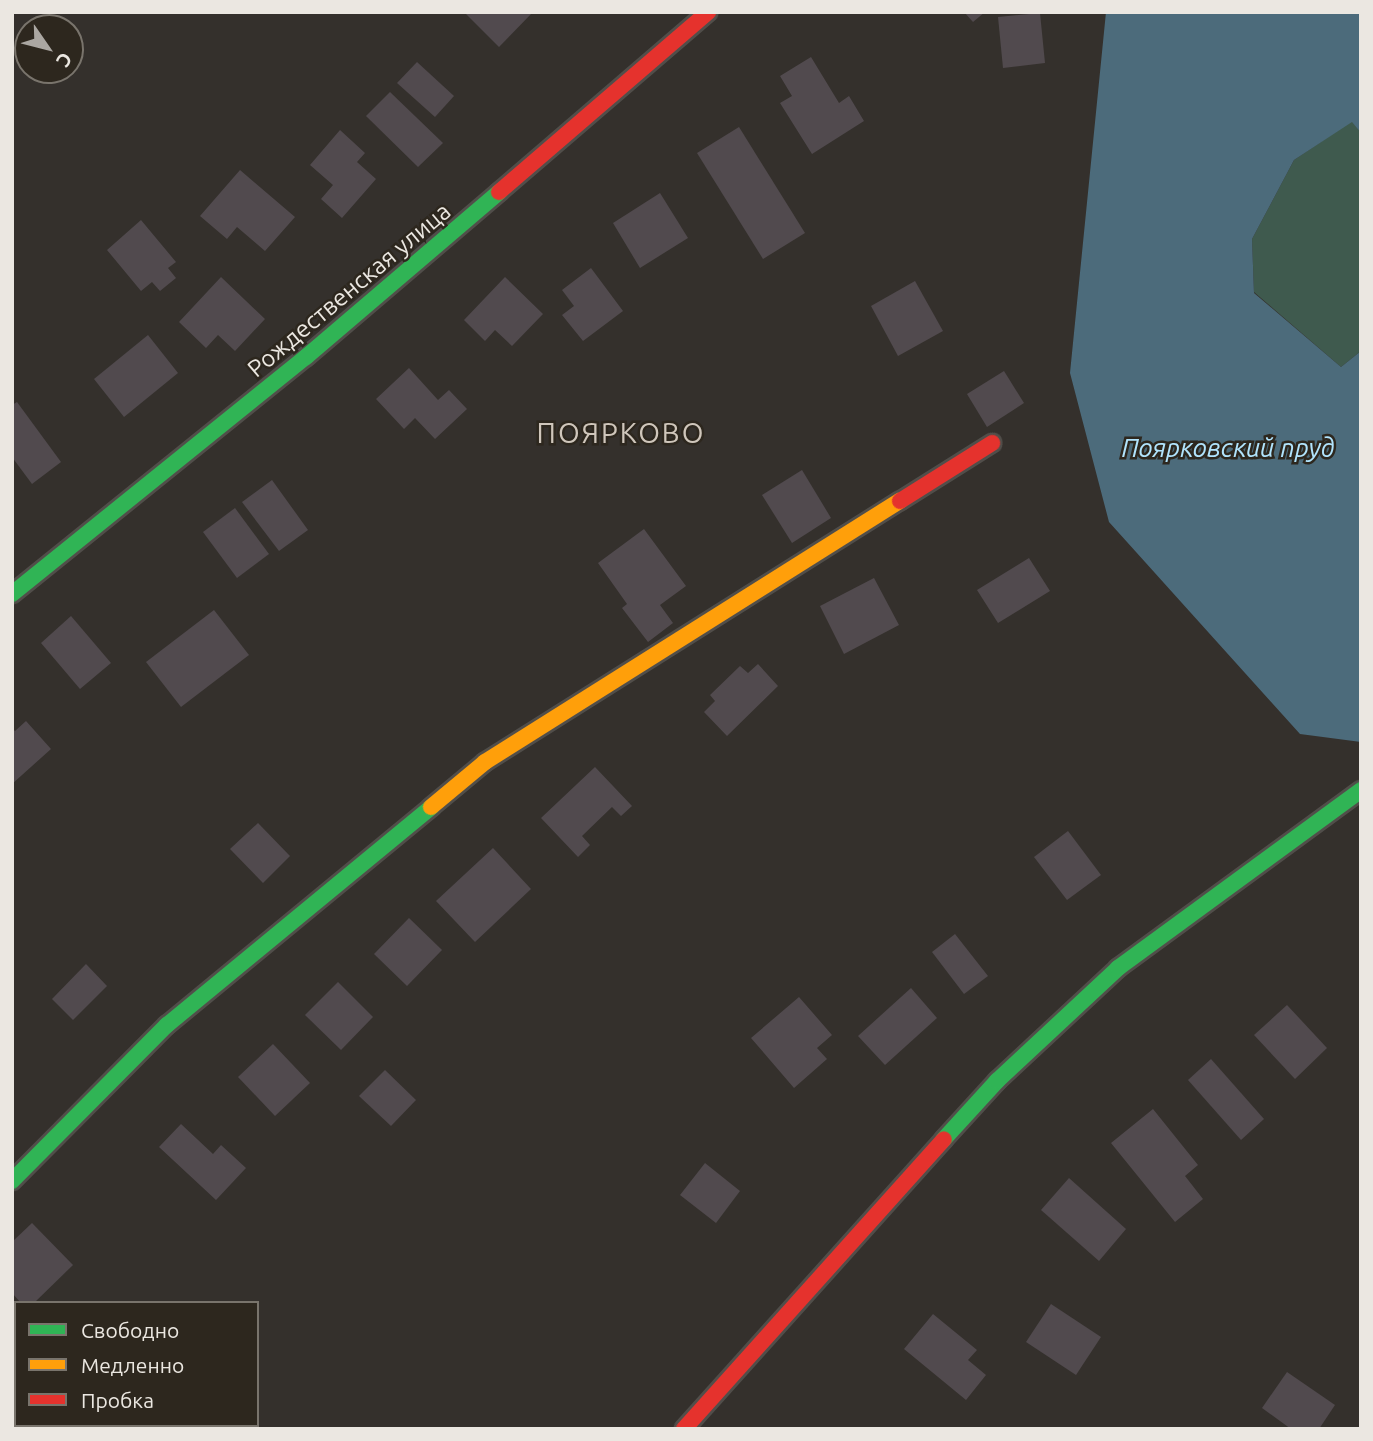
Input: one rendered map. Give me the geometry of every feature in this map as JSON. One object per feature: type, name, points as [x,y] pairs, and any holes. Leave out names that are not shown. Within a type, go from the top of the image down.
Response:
[{"type":"street","name":"Рождественская улица","points":[[12,594],[306,357],[708,12]]},
{"type":"street","points":[[12,1181],[167,1025],[485,762],[992,443]]},
{"type":"street","points":[[684,1429],[1007,1072],[1118,968],[1361,790]]},
{"type":"green space","points":[[1352,121],[1361,133],[1361,351],[1341,367],[1254,292],[1252,239],[1294,160]]},
{"type":"water","name":"Поярковский пруд","points":[[1106,12],[1361,12],[1361,133],[1352,122],[1294,160],[1252,239],[1254,293],[1341,367],[1361,351],[1361,742],[1300,734],[1109,522],[1070,373]]},
{"type":"building","points":[[464,12],[533,12],[499,47]]},
{"type":"building","points":[[964,12],[985,12],[973,22]]},
{"type":"building","points":[[1040,13],[1045,63],[1003,68],[998,17]]},
{"type":"building","points":[[811,57],[839,103],[849,96],[864,121],[812,154],[780,103],[792,96],[780,76]]},
{"type":"building","points":[[417,62],[454,96],[435,117],[397,83]]},
{"type":"building","points":[[390,92],[443,143],[418,167],[366,116]]},
{"type":"building","points":[[739,127],[805,233],[763,259],[697,153]]},
{"type":"building","points":[[340,130],[365,153],[357,162],[376,179],[342,218],[321,199],[333,185],[310,165]]},
{"type":"building","points":[[240,170],[295,217],[265,251],[237,227],[227,239],[200,216]]},
{"type":"building","points":[[660,193],[688,238],[640,268],[613,223]]},
{"type":"building","points":[[141,220],[176,262],[168,268],[176,278],[160,291],[152,282],[141,291],[107,250]]},
{"type":"building","points":[[591,268],[623,311],[583,341],[562,315],[574,306],[562,290]]},
{"type":"building","points":[[221,277],[265,319],[235,351],[218,335],[206,348],[179,322]]},
{"type":"building","points":[[505,277],[543,314],[512,346],[495,330],[485,341],[464,320]]},
{"type":"building","points":[[915,281],[943,331],[898,356],[871,306]]},
{"type":"building","points":[[148,335],[178,373],[124,417],[94,379]]},
{"type":"building","points":[[409,368],[438,400],[449,390],[467,409],[435,439],[415,418],[404,429],[376,399]]},
{"type":"building","points":[[1004,371],[1024,403],[987,427],[967,394]]},
{"type":"building","points":[[17,402],[61,462],[32,484],[12,457],[12,405]]},
{"type":"building","points":[[802,470],[831,518],[792,543],[762,495]]},
{"type":"building","points":[[272,480],[308,530],[279,551],[242,502]]},
{"type":"building","points":[[235,508],[269,554],[237,578],[203,532]]},
{"type":"building","points":[[644,529],[686,586],[660,605],[673,623],[648,642],[622,608],[627,604],[598,563]]},
{"type":"building","points":[[1029,558],[1050,591],[998,623],[977,590]]},
{"type":"building","points":[[874,578],[899,625],[844,654],[820,606]]},
{"type":"building","points":[[214,610],[249,655],[181,707],[146,662]]},
{"type":"building","points":[[71,616],[111,663],[80,689],[41,643]]},
{"type":"building","points":[[758,664],[778,686],[727,736],[704,712],[715,701],[710,695],[740,666],[748,673]]},
{"type":"building","points":[[26,721],[51,749],[12,784],[12,728],[15,731]]},
{"type":"building","points":[[595,767],[632,806],[621,816],[612,807],[582,836],[590,845],[578,857],[541,818]]},
{"type":"building","points":[[258,823],[290,856],[263,883],[230,849]]},
{"type":"building","points":[[1068,831],[1101,875],[1067,900],[1034,857]]},
{"type":"building","points":[[493,848],[531,889],[475,942],[436,901]]},
{"type":"building","points":[[409,918],[442,950],[407,986],[374,954]]},
{"type":"building","points":[[955,934],[988,976],[964,994],[932,952]]},
{"type":"building","points":[[86,964],[107,986],[73,1020],[52,999]]},
{"type":"building","points":[[338,982],[373,1017],[341,1050],[305,1015]]},
{"type":"building","points":[[911,988],[937,1018],[885,1065],[858,1036]]},
{"type":"building","points":[[799,997],[832,1035],[817,1048],[827,1059],[794,1088],[751,1038]]},
{"type":"building","points":[[1287,1005],[1327,1048],[1295,1079],[1254,1035]]},
{"type":"building","points":[[273,1044],[310,1083],[275,1116],[238,1077]]},
{"type":"building","points":[[1211,1059],[1264,1119],[1241,1140],[1188,1080]]},
{"type":"building","points":[[385,1070],[416,1100],[391,1126],[359,1096]]},
{"type":"building","points":[[1153,1109],[1198,1165],[1185,1176],[1203,1199],[1175,1222],[1111,1143]]},
{"type":"building","points":[[181,1124],[213,1154],[221,1145],[246,1168],[216,1200],[159,1147]]},
{"type":"building","points":[[705,1163],[740,1191],[716,1223],[680,1195]]},
{"type":"building","points":[[1069,1178],[1126,1229],[1099,1261],[1041,1210]]},
{"type":"building","points":[[32,1223],[73,1265],[36,1301],[19,1301],[12,1293],[12,1242]]},
{"type":"building","points":[[1051,1304],[1101,1337],[1076,1375],[1026,1342]]},
{"type":"building","points":[[933,1314],[977,1350],[968,1360],[986,1375],[966,1400],[904,1349]]},
{"type":"building","points":[[1287,1372],[1335,1405],[1319,1429],[1291,1429],[1262,1408]]},
{"type":"traffic: fast","points":[[12,594],[306,357],[499,192]]},
{"type":"traffic: fast","points":[[944,1139],[997,1081],[1118,968],[1361,790]]},
{"type":"traffic: fast","points":[[12,1181],[167,1025],[431,807]]},
{"type":"traffic: slow","points":[[431,807],[485,762],[900,501]]},
{"type":"traffic: jam","points":[[499,192],[708,12]]},
{"type":"traffic: jam","points":[[900,501],[992,443]]},
{"type":"traffic: jam","points":[[684,1429],[944,1139]]},
{"type":"district","name":"ПОЯРКОВО","points":[[621,433]]}]
